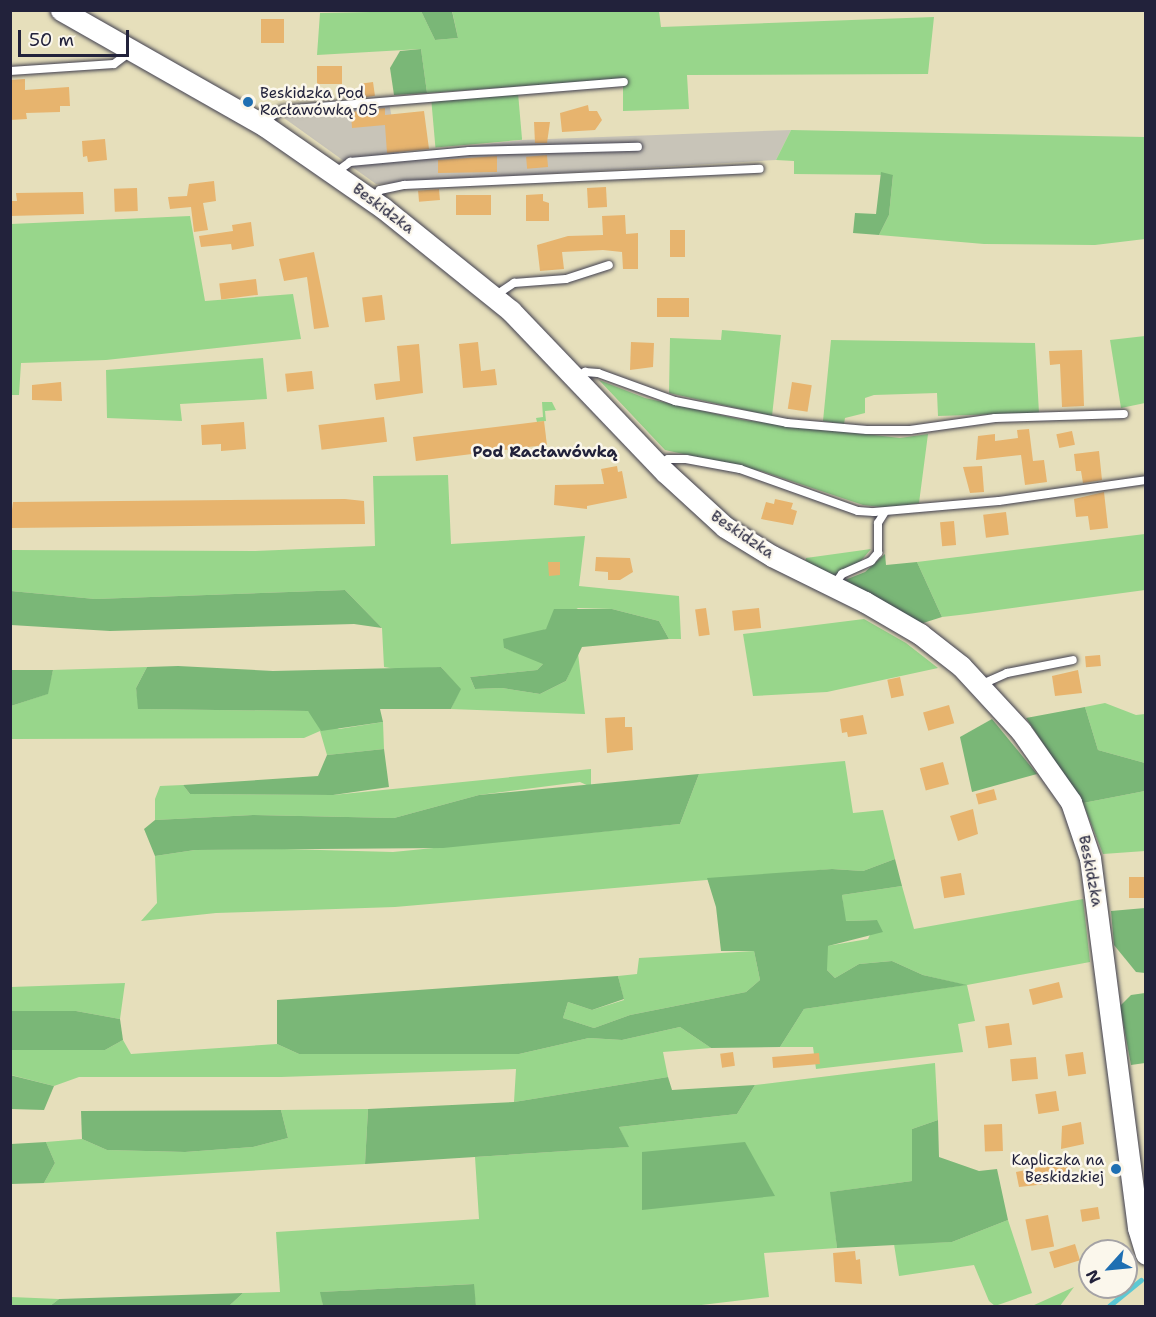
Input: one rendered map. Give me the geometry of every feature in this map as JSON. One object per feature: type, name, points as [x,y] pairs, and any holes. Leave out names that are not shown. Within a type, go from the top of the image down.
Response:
[{"type":"street","name":"Beskidzka","points":[[62,10],[265,126],[372,200],[494,296],[577,378],[658,464],[725,526],[772,556],[834,586],[920,634],[980,686],[1042,757],[1071,802],[1083,831],[1096,892],[1138,1228],[1146,1254]]},
{"type":"lane","points":[[10,71],[114,64],[132,50]]},
{"type":"lane","points":[[265,126],[270,117],[282,110],[624,82]]},
{"type":"lane","points":[[335,173],[350,162],[458,152],[586,145],[638,147]]},
{"type":"lane","points":[[372,200],[380,190],[404,185],[760,169]]},
{"type":"lane","points":[[494,296],[514,283],[566,279],[609,265]]},
{"type":"lane","points":[[577,378],[585,372],[598,374],[675,401],[787,423],[867,430],[910,430],[995,418],[1124,414]]},
{"type":"lane","points":[[658,464],[668,459],[686,459],[740,470],[858,511],[885,512],[999,501],[1146,480]]},
{"type":"lane","points":[[834,586],[842,573],[871,561],[878,553],[878,523],[885,512]]},
{"type":"lane","points":[[980,686],[1008,673],[1073,660]]},
{"type":"shaded area","points":[[389,103],[399,154],[522,140],[791,130],[776,160],[376,184],[284,118],[294,112]]},
{"type":"green space","points":[[452,10],[659,11],[661,27],[934,17],[928,74],[687,75],[689,109],[623,111],[623,79],[427,93],[421,49],[317,55],[320,13],[421,11],[435,40],[458,38]]},
{"type":"green space","points":[[421,11],[452,11],[458,38],[435,40]]},
{"type":"green space","points":[[421,49],[427,93],[394,95],[390,68],[400,51]]},
{"type":"green space","points":[[518,93],[522,140],[435,147],[431,101]]},
{"type":"green space","points":[[791,130],[1145,137],[1145,239],[1095,245],[984,244],[879,235],[889,215],[893,175],[794,174],[794,161],[776,160]]},
{"type":"green space","points":[[881,172],[893,175],[889,215],[879,235],[853,233],[855,213],[876,214]]},
{"type":"green space","points":[[190,216],[205,301],[293,294],[301,339],[106,360],[21,363],[19,395],[11,395],[11,224]]},
{"type":"green space","points":[[722,330],[781,335],[772,416],[669,393],[670,338],[721,340]]},
{"type":"green space","points":[[1145,336],[1145,403],[1121,408],[1110,340]]},
{"type":"green space","points":[[831,340],[1035,343],[1039,413],[938,416],[937,393],[874,395],[865,398],[865,413],[845,418],[844,424],[823,421]]},
{"type":"green space","points":[[263,358],[267,399],[180,404],[182,421],[107,418],[106,370]]},
{"type":"green space","points":[[599,380],[645,398],[743,420],[900,438],[928,434],[919,503],[889,508],[863,505],[761,471],[665,450]]},
{"type":"green space","points":[[542,402],[552,402],[556,410],[545,411],[546,421],[537,422],[536,418],[543,417]]},
{"type":"green space","points":[[448,475],[451,544],[585,536],[579,586],[679,596],[681,639],[669,639],[659,621],[612,609],[578,608],[546,629],[504,648],[544,663],[537,670],[470,677],[475,689],[502,688],[540,694],[566,681],[578,653],[585,714],[451,709],[460,689],[441,667],[402,670],[384,667],[382,628],[345,590],[95,599],[11,591],[10,550],[255,551],[375,546],[373,476]]},
{"type":"green space","points":[[1145,534],[1145,590],[968,614],[942,617],[917,562]]},
{"type":"green space","points":[[871,549],[859,563],[833,576],[805,564],[806,558]]},
{"type":"green space","points":[[885,554],[886,565],[917,562],[942,617],[920,624],[845,580],[865,572]]},
{"type":"green space","points":[[345,590],[382,628],[354,624],[110,631],[11,625],[11,591],[95,599]]},
{"type":"green space","points":[[554,609],[612,609],[659,621],[669,639],[582,647],[566,681],[540,694],[502,688],[475,689],[470,677],[537,670],[543,664],[504,648],[503,639],[546,629]]},
{"type":"green space","points":[[864,619],[906,643],[938,668],[827,692],[753,696],[743,634]]},
{"type":"green space","points":[[178,666],[273,671],[441,667],[461,689],[451,709],[380,709],[383,722],[321,731],[308,711],[138,709],[136,688],[147,667]]},
{"type":"green space","points":[[147,667],[136,688],[139,709],[308,711],[339,729],[383,722],[384,749],[327,755],[320,731],[304,738],[11,739],[11,706],[47,694],[53,670]]},
{"type":"green space","points":[[11,670],[53,670],[48,694],[11,706]]},
{"type":"green space","points":[[1105,703],[1136,715],[1145,714],[1145,763],[1098,750],[1085,707]]},
{"type":"green space","points":[[1085,707],[1098,750],[1145,763],[1145,791],[1083,803],[1026,718]]},
{"type":"green space","points":[[992,719],[1037,774],[972,792],[960,737]]},
{"type":"green space","points":[[384,749],[389,787],[333,795],[190,794],[183,785],[318,776],[327,755]]},
{"type":"green space","points":[[845,761],[853,813],[883,810],[895,859],[863,871],[832,869],[395,907],[216,913],[141,921],[157,903],[155,856],[195,850],[284,849],[393,852],[680,824],[699,774]]},
{"type":"green space","points":[[591,769],[591,787],[580,782],[479,795],[394,818],[253,815],[155,820],[155,799],[160,786],[183,785],[190,794],[333,795]]},
{"type":"green space","points":[[699,774],[680,824],[443,848],[195,850],[155,856],[144,829],[155,820],[253,815],[394,818],[479,795]]},
{"type":"green space","points":[[1145,791],[1145,851],[1103,854],[1083,803]]},
{"type":"green space","points":[[895,859],[902,886],[842,895],[846,921],[877,920],[883,932],[828,946],[827,970],[835,978],[859,964],[892,961],[923,975],[967,985],[804,1009],[780,1047],[711,1048],[680,1027],[622,1040],[589,1038],[519,1054],[299,1054],[277,1044],[277,1000],[618,976],[624,999],[592,1010],[568,1002],[563,1018],[594,1028],[630,1015],[746,992],[760,980],[754,951],[721,951],[716,907],[707,878],[832,869],[863,871]]},
{"type":"green space","points":[[902,886],[914,929],[1083,899],[1090,962],[967,985],[975,1021],[958,1024],[963,1052],[816,1069],[813,1047],[780,1047],[804,1009],[965,985],[923,975],[892,961],[859,964],[835,978],[827,970],[827,946],[868,939],[877,920],[845,921],[842,895]]},
{"type":"green space","points":[[1146,908],[1145,973],[1136,972],[1114,945],[1111,911]]},
{"type":"green space","points":[[754,951],[760,980],[746,992],[630,1015],[594,1028],[563,1018],[568,1002],[592,1010],[624,1000],[618,976],[637,974],[639,958]]},
{"type":"green space","points":[[125,983],[120,1019],[76,1011],[11,1011],[11,987]]},
{"type":"green space","points":[[1145,993],[1145,1063],[1131,1065],[1120,1006],[1131,995]]},
{"type":"green space","points":[[11,1011],[76,1011],[120,1019],[123,1040],[105,1050],[11,1050]]},
{"type":"green space","points":[[680,1027],[711,1048],[663,1052],[668,1077],[514,1102],[516,1069],[281,1077],[79,1077],[54,1086],[11,1075],[10,1050],[105,1050],[123,1040],[131,1054],[277,1044],[299,1054],[519,1054],[589,1038],[622,1040]]},
{"type":"green space","points":[[935,1063],[938,1120],[912,1129],[912,1181],[831,1192],[837,1248],[764,1253],[769,1297],[693,1306],[476,1306],[473,1284],[321,1292],[323,1306],[229,1306],[243,1293],[280,1292],[276,1232],[479,1219],[475,1157],[628,1147],[619,1127],[737,1114],[755,1085]]},
{"type":"green space","points":[[10,1075],[54,1086],[44,1110],[11,1109]]},
{"type":"green space","points":[[668,1077],[672,1090],[755,1085],[737,1114],[619,1127],[629,1147],[365,1164],[368,1109],[514,1102]]},
{"type":"green space","points":[[368,1109],[365,1164],[44,1183],[55,1163],[46,1142],[82,1139],[107,1150],[185,1152],[253,1147],[288,1138],[281,1110]]},
{"type":"green space","points":[[281,1110],[288,1138],[253,1147],[185,1152],[107,1150],[82,1139],[81,1111]]},
{"type":"green space","points":[[938,1120],[939,1157],[979,1171],[997,1169],[1008,1220],[952,1242],[837,1248],[830,1192],[912,1181],[912,1129]]},
{"type":"green space","points":[[46,1142],[55,1163],[44,1183],[11,1184],[11,1144]]},
{"type":"green space","points":[[745,1142],[775,1196],[642,1210],[642,1152]]},
{"type":"green space","points":[[1008,1220],[1032,1293],[995,1306],[989,1301],[974,1265],[899,1276],[894,1244],[952,1242]]},
{"type":"green space","points":[[474,1284],[476,1306],[323,1306],[320,1292]]},
{"type":"green space","points":[[1074,1287],[1060,1306],[1032,1306]]},
{"type":"green space","points":[[243,1293],[229,1306],[50,1306],[59,1299]]},
{"type":"green space","points":[[11,1297],[59,1299],[50,1306],[11,1306]]},
{"type":"building","points":[[261,19],[284,19],[284,43],[261,43]]},
{"type":"building","points":[[317,66],[342,66],[342,84],[317,84]]},
{"type":"building","points":[[25,79],[25,90],[69,87],[70,106],[60,106],[60,112],[26,113],[27,119],[10,120],[10,80]]},
{"type":"building","points":[[373,82],[375,96],[364,97],[362,84]]},
{"type":"building","points":[[588,105],[589,111],[597,111],[602,120],[595,130],[562,132],[560,113]]},
{"type":"building","points":[[385,108],[385,115],[424,111],[429,149],[387,153],[385,125],[352,128],[351,112]]},
{"type":"building","points":[[534,122],[550,122],[547,143],[535,143]]},
{"type":"building","points":[[105,139],[107,160],[88,162],[87,156],[83,157],[82,141]]},
{"type":"building","points":[[547,155],[548,167],[527,169],[526,157]]},
{"type":"building","points":[[497,156],[497,172],[438,173],[438,160]]},
{"type":"building","points":[[214,181],[216,201],[203,203],[208,230],[194,232],[191,207],[170,209],[168,197],[187,196],[189,184]]},
{"type":"building","points":[[606,187],[607,207],[588,208],[587,188]]},
{"type":"building","points":[[137,188],[138,211],[115,212],[114,189]]},
{"type":"building","points":[[439,189],[440,200],[419,202],[418,191]]},
{"type":"building","points":[[83,192],[84,214],[10,216],[10,201],[17,201],[16,193]]},
{"type":"building","points":[[543,194],[543,201],[549,203],[549,221],[526,221],[526,195]]},
{"type":"building","points":[[456,195],[491,195],[491,215],[456,215]]},
{"type":"building","points":[[625,215],[626,234],[638,233],[638,269],[623,269],[622,252],[603,250],[562,252],[564,269],[540,271],[537,245],[568,236],[603,235],[602,216]]},
{"type":"building","points":[[251,222],[254,246],[232,250],[231,244],[201,247],[199,236],[233,231],[232,225]]},
{"type":"building","points":[[670,230],[685,230],[685,257],[670,257]]},
{"type":"building","points":[[314,252],[329,327],[314,329],[307,277],[284,281],[279,259]]},
{"type":"building","points":[[256,279],[258,295],[221,299],[219,284]]},
{"type":"building","points":[[382,295],[385,320],[365,322],[362,297]]},
{"type":"building","points":[[657,298],[689,298],[689,317],[657,317]]},
{"type":"building","points":[[478,342],[481,371],[495,369],[497,385],[463,388],[459,344]]},
{"type":"building","points":[[631,342],[654,343],[653,367],[630,370]]},
{"type":"building","points":[[419,344],[423,393],[376,400],[374,384],[400,381],[397,346]]},
{"type":"building","points":[[1082,350],[1084,406],[1062,407],[1060,364],[1050,365],[1049,351]]},
{"type":"building","points":[[312,371],[314,389],[287,392],[285,374]]},
{"type":"building","points":[[61,382],[62,401],[32,400],[32,385]]},
{"type":"building","points":[[792,382],[812,385],[808,412],[788,409]]},
{"type":"building","points":[[384,417],[387,442],[322,450],[318,425]]},
{"type":"building","points":[[544,421],[547,445],[416,461],[413,437]]},
{"type":"building","points":[[244,422],[246,449],[221,451],[221,444],[202,445],[201,425]]},
{"type":"building","points":[[1029,429],[1033,461],[1044,460],[1047,482],[1025,485],[1021,455],[976,460],[978,436],[995,434],[995,441],[1018,438],[1017,430]]},
{"type":"building","points":[[1072,431],[1075,445],[1059,448],[1056,434]]},
{"type":"building","points":[[1099,451],[1102,480],[1083,483],[1081,471],[1076,471],[1074,454]]},
{"type":"building","points":[[617,466],[618,472],[622,471],[627,498],[587,506],[587,509],[554,505],[555,485],[604,484],[601,469]]},
{"type":"building","points":[[982,466],[984,492],[970,493],[963,467]]},
{"type":"building","points":[[1104,492],[1108,528],[1090,530],[1088,516],[1076,517],[1074,499]]},
{"type":"building","points":[[345,499],[364,501],[365,524],[10,528],[13,502]]},
{"type":"building","points":[[775,499],[793,503],[791,509],[797,511],[793,525],[761,519],[766,502],[774,504]]},
{"type":"building","points":[[1006,512],[1009,535],[986,538],[983,515]]},
{"type":"building","points":[[954,521],[956,545],[942,546],[940,522]]},
{"type":"building","points":[[596,557],[630,558],[633,572],[620,580],[608,580],[608,572],[595,571]]},
{"type":"building","points":[[548,562],[560,562],[560,575],[549,576]]},
{"type":"building","points":[[706,608],[710,635],[699,636],[695,610]]},
{"type":"building","points":[[759,608],[761,628],[734,631],[732,611]]},
{"type":"building","points":[[1100,655],[1101,666],[1086,667],[1085,656]]},
{"type":"building","points":[[1078,670],[1082,693],[1055,696],[1052,676]]},
{"type":"building","points":[[900,677],[904,696],[891,698],[887,680]]},
{"type":"building","points":[[949,705],[954,723],[928,731],[923,712]]},
{"type":"building","points":[[863,715],[867,734],[848,737],[847,732],[842,733],[840,719]]},
{"type":"building","points":[[625,717],[625,727],[632,727],[633,750],[607,753],[605,718]]},
{"type":"building","points":[[943,762],[949,784],[926,790],[920,768]]},
{"type":"building","points":[[994,789],[997,800],[978,805],[976,794]]},
{"type":"building","points":[[973,809],[978,834],[958,841],[950,816]]},
{"type":"building","points":[[961,873],[965,895],[944,898],[940,877]]},
{"type":"building","points":[[1129,877],[1146,877],[1146,898],[1129,898]]},
{"type":"building","points":[[1059,982],[1063,998],[1033,1005],[1029,989]]},
{"type":"building","points":[[1009,1023],[1012,1045],[988,1048],[985,1026]]},
{"type":"building","points":[[733,1052],[735,1066],[722,1068],[720,1054]]},
{"type":"building","points":[[1083,1052],[1086,1074],[1068,1076],[1065,1055]]},
{"type":"building","points":[[819,1053],[820,1064],[773,1068],[772,1057]]},
{"type":"building","points":[[1036,1057],[1038,1079],[1012,1081],[1010,1059]]},
{"type":"building","points":[[1056,1091],[1059,1111],[1038,1114],[1035,1094]]},
{"type":"building","points":[[1081,1122],[1084,1144],[1061,1149],[1062,1126]]},
{"type":"building","points":[[1002,1124],[1003,1151],[985,1152],[984,1125]]},
{"type":"building","points":[[1070,1161],[1074,1181],[1019,1187],[1016,1172]]},
{"type":"building","points":[[1098,1207],[1100,1219],[1082,1222],[1080,1210]]},
{"type":"building","points":[[1048,1215],[1054,1246],[1032,1251],[1025,1219]]},
{"type":"building","points":[[1075,1244],[1078,1261],[1054,1268],[1049,1252]]},
{"type":"building","points":[[855,1251],[856,1260],[860,1259],[862,1284],[835,1282],[833,1253]]},
{"type":"waterway","points":[[1109,1306],[1141,1280]]},
{"type":"place","name":"Beskidzka Pod Racławówką 05","points":[[248,102]]},
{"type":"place","name":"Kapliczka na Beskidzkiej","points":[[1116,1169]]},
{"type":"district","name":"Pod Racławówką","points":[[545,452]]}]
